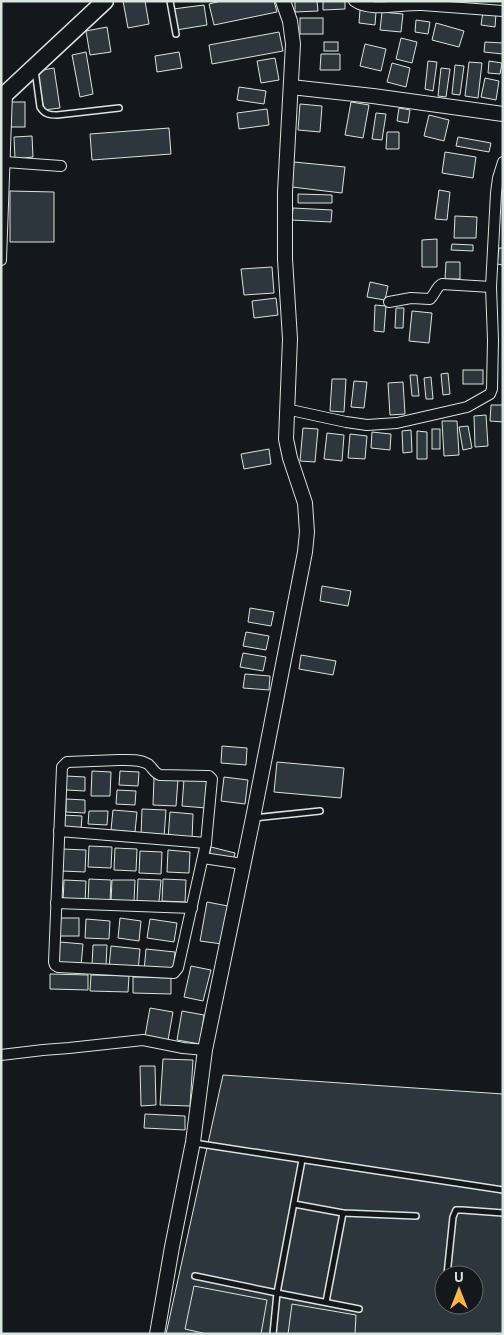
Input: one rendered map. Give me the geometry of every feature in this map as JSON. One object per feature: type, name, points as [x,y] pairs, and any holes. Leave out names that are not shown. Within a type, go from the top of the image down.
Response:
[{"type":"main road","points":[[4,95],[105,1]]},
{"type":"street","points":[[157,1334],[193,1142],[205,1050],[302,573],[307,532],[305,503],[290,458],[286,439],[290,339],[284,259],[284,192],[292,33],[284,1]]},
{"type":"street","points":[[354,1],[359,5],[374,7],[419,5],[503,11]]},
{"type":"street","points":[[290,87],[373,96],[503,114]]},
{"type":"street","points":[[1,260],[3,248],[5,162],[4,95]]},
{"type":"street","points":[[5,162],[61,166]]},
{"type":"street","points":[[286,409],[367,425],[397,423],[467,407],[490,394],[492,389],[493,340],[491,287],[496,193],[503,162]]},
{"type":"street","points":[[389,302],[411,298],[430,299],[437,287],[442,284],[491,287]]},
{"type":"street","points":[[136,760],[146,763],[155,774],[209,776],[212,779],[206,843],[178,968],[174,973],[55,966],[62,767],[67,762],[136,760]]},
{"type":"street","points":[[59,831],[206,843]]},
{"type":"street","points":[[203,858],[243,864]]},
{"type":"street","points":[[56,903],[192,908]]},
{"type":"street","points":[[1,1055],[143,1040],[183,1048],[205,1050]]},
{"type":"lane","points":[[170,1],[176,34]]},
{"type":"lane","points":[[35,67],[40,107],[47,115],[57,116],[119,108]]},
{"type":"lane","points":[[253,818],[320,811]]},
{"type":"lane","points":[[193,1142],[503,1190]]},
{"type":"lane","points":[[273,1334],[276,1294],[302,1160]]},
{"type":"lane","points":[[294,1204],[343,1213],[416,1216]]},
{"type":"lane","points":[[448,1265],[453,1217],[456,1210],[503,1213]]},
{"type":"lane","points":[[326,1302],[343,1213]]},
{"type":"lane","points":[[195,1276],[276,1294],[359,1309]]},
{"type":"building","points":[[123,1],[145,1],[149,24],[128,28]]},
{"type":"building","points":[[221,1],[274,1],[277,12],[214,25],[209,4]]},
{"type":"building","points":[[295,1],[317,1],[318,11],[295,12]]},
{"type":"building","points":[[323,1],[345,1],[345,9],[323,10]]},
{"type":"building","points":[[204,5],[207,25],[176,30],[173,9]]},
{"type":"building","points":[[360,10],[376,12],[375,25],[359,23]]},
{"type":"building","points":[[382,12],[403,14],[401,32],[380,30]]},
{"type":"building","points":[[483,12],[496,14],[495,27],[481,25]]},
{"type":"building","points":[[300,18],[323,18],[323,34],[300,34]]},
{"type":"building","points":[[416,20],[430,22],[428,34],[415,32]]},
{"type":"building","points":[[436,23],[464,31],[459,47],[432,40]]},
{"type":"building","points":[[107,27],[111,52],[90,55],[86,31]]},
{"type":"building","points":[[279,32],[283,51],[212,64],[209,45]]},
{"type":"building","points":[[401,38],[417,42],[412,63],[396,59]]},
{"type":"building","points":[[324,42],[338,42],[338,51],[324,51]]},
{"type":"building","points":[[485,42],[503,43],[503,54],[484,52]]},
{"type":"building","points":[[365,44],[386,49],[381,71],[360,66]]},
{"type":"building","points":[[86,52],[93,94],[80,97],[72,55]]},
{"type":"building","points":[[179,52],[182,68],[157,72],[155,56]]},
{"type":"building","points":[[321,54],[340,54],[340,70],[320,70]]},
{"type":"building","points":[[275,58],[279,80],[261,83],[257,61]]},
{"type":"building","points":[[428,61],[437,62],[433,91],[425,89]]},
{"type":"building","points":[[489,61],[502,63],[500,74],[488,73]]},
{"type":"building","points":[[469,62],[482,63],[478,98],[465,96]]},
{"type":"building","points":[[392,63],[410,68],[406,87],[387,82]]},
{"type":"building","points":[[455,65],[464,66],[460,95],[452,94]]},
{"type":"building","points":[[54,68],[60,108],[44,110],[37,71]]},
{"type":"building","points":[[441,68],[450,69],[446,97],[438,96]]},
{"type":"building","points":[[485,78],[499,81],[496,100],[481,97]]},
{"type":"building","points":[[239,87],[266,91],[264,104],[237,100]]},
{"type":"building","points":[[9,102],[25,102],[25,127],[9,127]]},
{"type":"building","points":[[351,102],[369,105],[363,138],[345,135]]},
{"type":"building","points":[[300,104],[322,106],[320,132],[298,130]]},
{"type":"building","points":[[399,108],[410,110],[408,123],[397,121]]},
{"type":"building","points":[[267,109],[269,125],[239,129],[237,113]]},
{"type":"building","points":[[376,113],[386,114],[382,140],[372,139]]},
{"type":"building","points":[[429,115],[449,120],[444,141],[424,136]]},
{"type":"building","points":[[169,128],[171,154],[92,160],[90,134]]},
{"type":"building","points":[[387,132],[399,132],[399,149],[386,149]]},
{"type":"building","points":[[32,136],[33,157],[15,159],[14,137]]},
{"type":"building","points":[[458,137],[491,143],[489,152],[456,146]]},
{"type":"building","points":[[445,152],[476,157],[473,178],[442,173]]},
{"type":"building","points":[[294,162],[345,167],[342,193],[292,187]]},
{"type":"building","points":[[439,190],[450,192],[447,220],[435,219]]},
{"type":"building","points":[[10,191],[54,192],[54,242],[10,242]]},
{"type":"building","points":[[298,194],[332,195],[332,203],[298,203]]},
{"type":"building","points":[[293,208],[332,210],[331,222],[292,220]]},
{"type":"building","points":[[455,216],[477,217],[476,238],[454,238]]},
{"type":"building","points":[[437,239],[437,267],[422,267],[422,240]]},
{"type":"building","points":[[452,244],[473,245],[473,251],[451,250]]},
{"type":"building","points":[[499,248],[503,248],[503,265],[497,264]]},
{"type":"building","points":[[446,262],[460,262],[460,279],[445,279]]},
{"type":"building","points":[[272,267],[274,293],[244,295],[241,269]]},
{"type":"building","points":[[370,282],[388,286],[385,300],[367,297]]},
{"type":"building","points":[[276,298],[278,315],[254,318],[252,301]]},
{"type":"building","points":[[375,305],[386,306],[384,332],[374,331]]},
{"type":"building","points":[[396,308],[404,308],[403,328],[395,328]]},
{"type":"building","points":[[412,311],[432,313],[429,343],[409,341]]},
{"type":"building","points":[[463,370],[483,370],[483,384],[463,384]]},
{"type":"building","points":[[448,373],[450,394],[443,395],[441,374]]},
{"type":"building","points":[[410,375],[417,375],[419,396],[412,396]]},
{"type":"building","points":[[431,377],[433,399],[426,399],[424,378]]},
{"type":"building","points":[[332,379],[346,379],[344,412],[330,411]]},
{"type":"building","points":[[354,381],[367,382],[364,408],[351,407]]},
{"type":"building","points":[[403,382],[405,414],[390,415],[388,383]]},
{"type":"building","points":[[491,405],[503,405],[503,422],[490,421]]},
{"type":"building","points":[[486,415],[488,446],[475,447],[474,416]]},
{"type":"building","points":[[442,421],[457,421],[459,455],[444,456]]},
{"type":"building","points":[[468,426],[472,448],[463,450],[459,427]]},
{"type":"building","points":[[303,428],[318,429],[315,462],[300,461]]},
{"type":"building","points":[[432,429],[440,429],[440,449],[432,449]]},
{"type":"building","points":[[411,430],[412,452],[403,453],[402,431]]},
{"type":"building","points":[[417,431],[427,432],[427,459],[417,459]]},
{"type":"building","points":[[372,432],[391,434],[390,450],[371,448]]},
{"type":"building","points":[[327,433],[344,435],[342,461],[324,459]]},
{"type":"building","points":[[350,434],[367,436],[365,459],[348,458]]},
{"type":"building","points":[[269,449],[271,464],[244,469],[241,454]]},
{"type":"building","points":[[322,586],[351,591],[348,606],[320,601]]},
{"type":"building","points":[[250,608],[274,612],[271,626],[248,622]]},
{"type":"building","points":[[246,632],[269,636],[266,650],[243,646]]},
{"type":"building","points":[[243,653],[266,657],[263,671],[240,667]]},
{"type":"building","points":[[301,655],[336,661],[333,675],[299,669]]},
{"type":"building","points":[[245,674],[270,676],[269,690],[243,688]]},
{"type":"building","points":[[222,746],[247,748],[246,765],[221,763]]},
{"type":"building","points":[[277,762],[344,768],[341,798],[274,792]]},
{"type":"building","points":[[92,771],[111,772],[110,796],[91,796]]},
{"type":"building","points":[[120,771],[139,772],[138,786],[119,785]]},
{"type":"building","points":[[66,776],[85,777],[85,791],[66,790]]},
{"type":"building","points":[[224,777],[248,780],[245,804],[221,801]]},
{"type":"building","points":[[154,778],[178,779],[176,806],[153,805]]},
{"type":"building","points":[[184,779],[207,781],[206,808],[182,806]]},
{"type":"building","points":[[117,790],[136,791],[135,805],[116,804]]},
{"type":"building","points":[[66,799],[85,800],[85,813],[66,812]]},
{"type":"building","points":[[142,809],[166,810],[164,837],[141,836]]},
{"type":"building","points":[[113,810],[137,812],[135,832],[111,830]]},
{"type":"building","points":[[89,811],[108,811],[107,825],[88,824]]},
{"type":"building","points":[[170,812],[193,814],[192,840],[168,839]]},
{"type":"building","points":[[63,815],[82,816],[81,830],[62,829]]},
{"type":"building","points":[[89,846],[112,847],[111,868],[88,867]]},
{"type":"building","points":[[211,847],[235,853],[232,867],[208,861]]},
{"type":"building","points":[[115,848],[137,849],[136,871],[114,870]]},
{"type":"building","points":[[63,849],[86,850],[85,872],[62,871]]},
{"type":"building","points":[[168,850],[190,852],[189,873],[167,872]]},
{"type":"building","points":[[140,851],[162,852],[161,874],[139,873]]},
{"type":"building","points":[[89,879],[111,880],[110,902],[88,901]]},
{"type":"building","points":[[138,879],[161,880],[159,902],[137,901]]},
{"type":"building","points":[[163,879],[186,880],[185,902],[162,901]]},
{"type":"building","points":[[64,880],[86,881],[85,903],[63,902]]},
{"type":"building","points":[[112,880],[135,880],[134,902],[111,901]]},
{"type":"building","points":[[207,902],[228,906],[222,944],[200,941]]},
{"type":"building","points":[[59,918],[79,918],[79,936],[59,936]]},
{"type":"building","points":[[120,918],[141,921],[139,941],[118,938]]},
{"type":"building","points":[[86,919],[110,921],[109,939],[85,938]]},
{"type":"building","points":[[150,919],[177,923],[174,942],[147,938]]},
{"type":"building","points":[[60,942],[83,944],[81,966],[58,964]]},
{"type":"building","points":[[93,945],[107,945],[106,967],[92,966]]},
{"type":"building","points":[[111,946],[140,949],[138,971],[109,968]]},
{"type":"building","points":[[146,949],[175,952],[173,973],[144,971]]},
{"type":"building","points":[[191,966],[211,970],[203,1001],[184,997]]},
{"type":"building","points":[[50,974],[88,975],[88,990],[50,989]]},
{"type":"building","points":[[91,975],[129,976],[128,992],[90,991]]},
{"type":"building","points":[[133,977],[171,978],[171,994],[133,993]]},
{"type":"building","points":[[150,1008],[173,1012],[168,1040],[145,1036]]},
{"type":"building","points":[[182,1011],[204,1015],[200,1044],[177,1040]]},
{"type":"building","points":[[163,1059],[193,1060],[190,1106],[160,1105]]},
{"type":"building","points":[[140,1066],[155,1066],[156,1105],[141,1106]]},
{"type":"building","points":[[223,1075],[503,1094],[503,1334],[166,1334]]},
{"type":"building","points":[[145,1114],[185,1116],[185,1130],[144,1128]]},
{"type":"building","points":[[194,1286],[267,1300],[261,1334],[207,1334],[185,1329]]},
{"type":"building","points":[[292,1304],[356,1315],[355,1334],[288,1334]]}]
